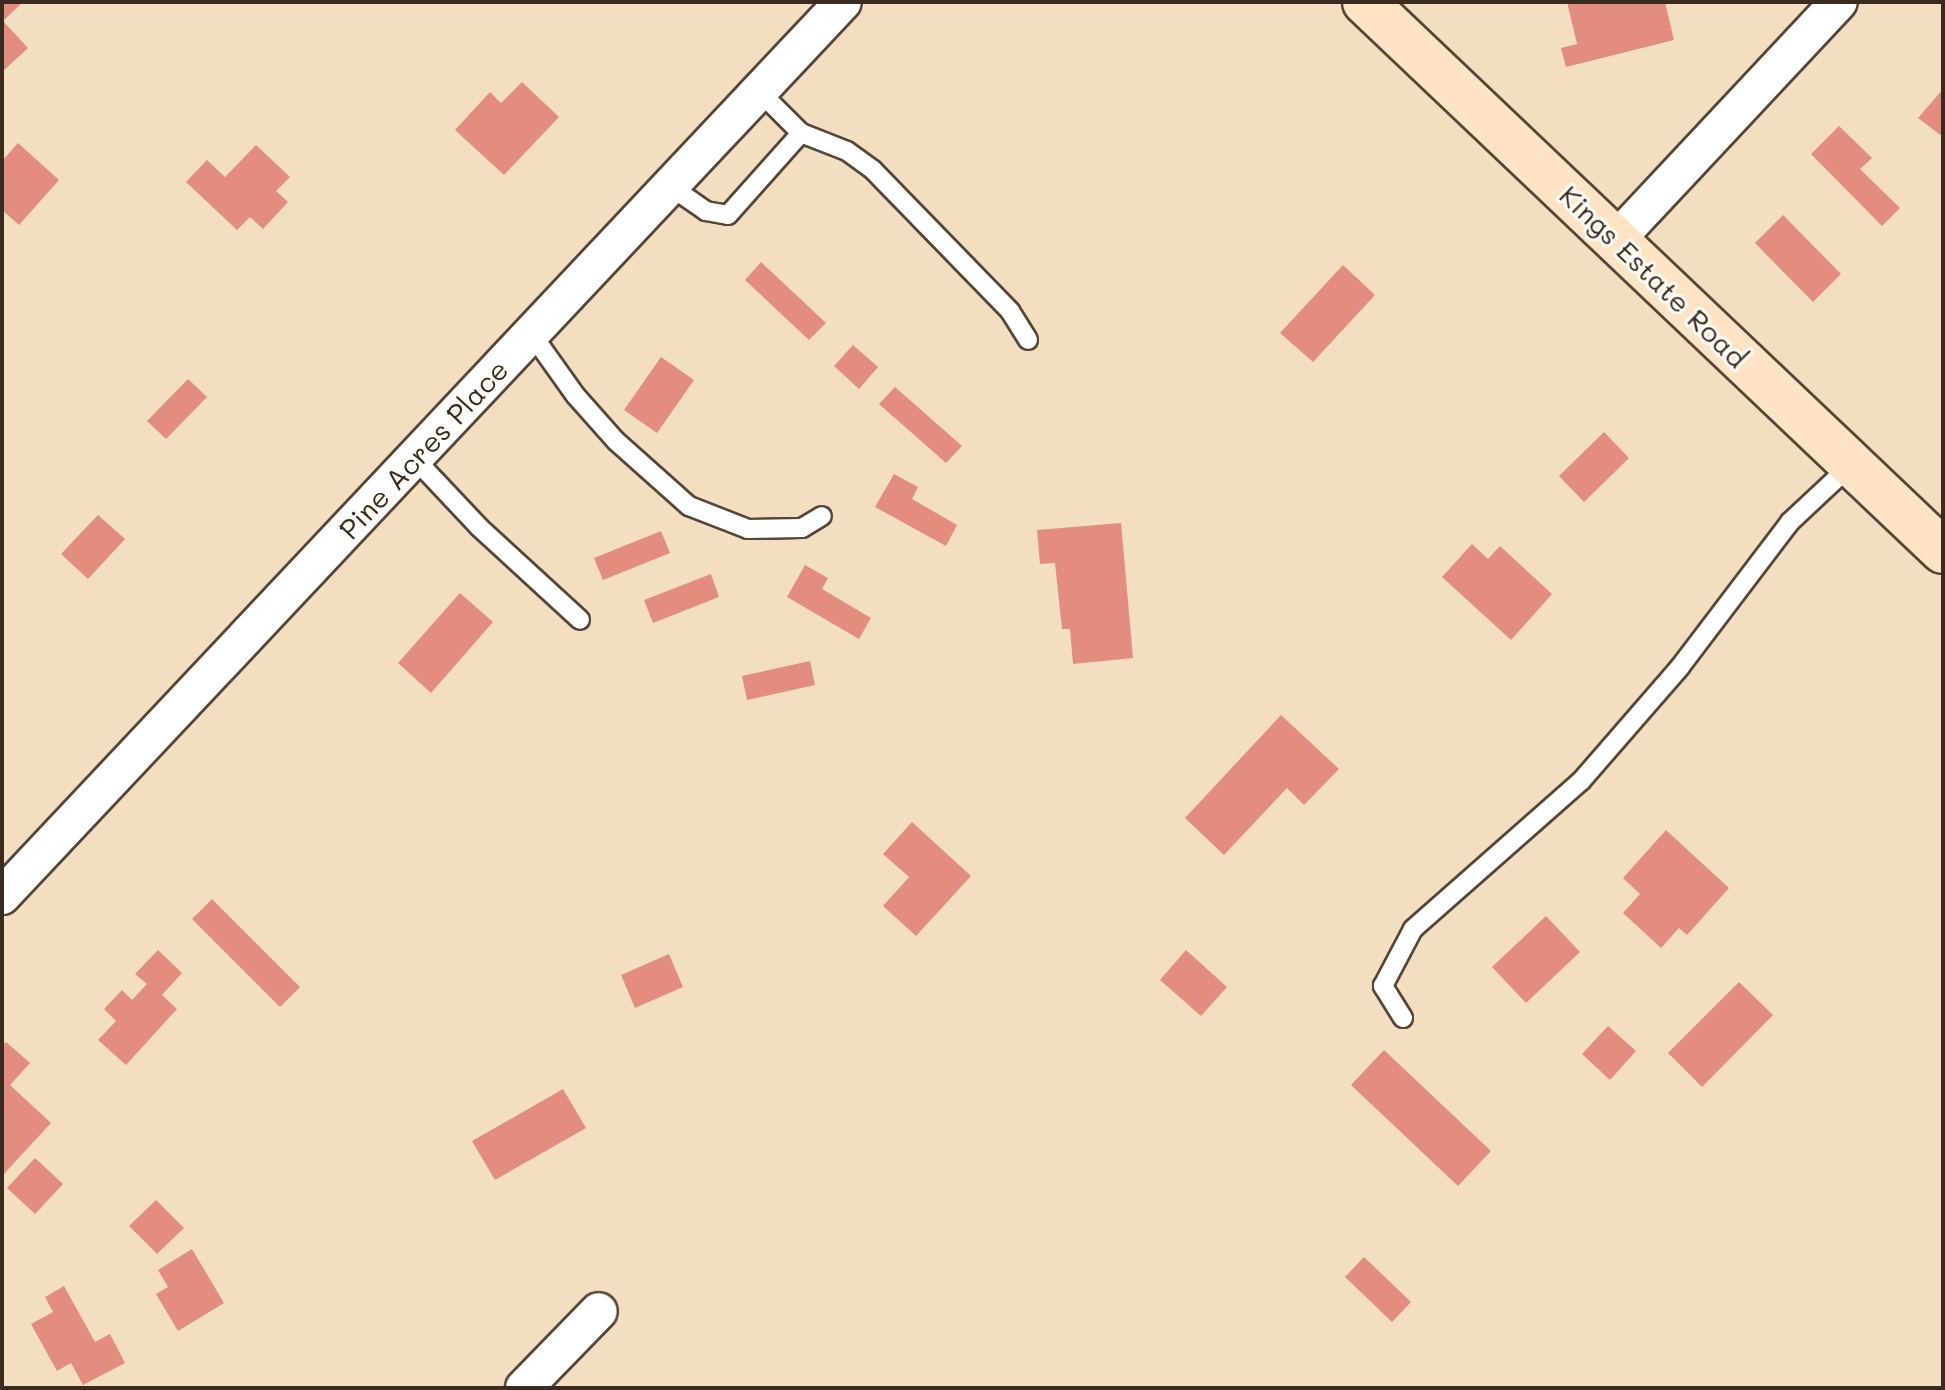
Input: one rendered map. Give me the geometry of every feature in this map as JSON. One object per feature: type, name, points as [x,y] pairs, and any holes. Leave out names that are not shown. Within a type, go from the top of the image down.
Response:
[{"type":"street","name":"Pine Acres Place","points":[[2,896],[843,2]]},
{"type":"street","name":"Kings Estate Road","points":[[1365,2],[1943,551]]},
{"type":"street","points":[[1616,240],[1839,2]]},
{"type":"street","points":[[524,1388],[599,1311]]},
{"type":"lane","points":[[759,91],[801,133],[847,151],[873,170],[1010,311],[1028,340]]},
{"type":"lane","points":[[670,186],[706,211],[728,215],[801,133]]},
{"type":"lane","points":[[531,333],[576,396],[616,441],[689,506],[748,529],[802,528],[822,516]]},
{"type":"lane","points":[[414,458],[479,527],[580,620]]},
{"type":"lane","points":[[1403,1018],[1383,986],[1413,929],[1581,781],[1680,667],[1790,522],[1852,464]]},
{"type":"building","points":[[2,2],[23,2],[3,21],[28,48],[2,72]]},
{"type":"building","points":[[1567,2],[1665,2],[1674,40],[1566,67],[1561,48],[1577,44]]},
{"type":"building","points":[[522,82],[559,117],[504,175],[455,130],[490,92],[501,103]]},
{"type":"building","points":[[1943,89],[1943,137],[1918,118]]},
{"type":"building","points":[[1839,126],[1872,158],[1860,169],[1900,208],[1882,226],[1811,154]]},
{"type":"building","points":[[18,143],[59,180],[19,225],[2,210],[2,161]]},
{"type":"building","points":[[256,145],[290,177],[276,191],[288,202],[263,229],[250,217],[237,230],[186,182],[207,160],[225,177]]},
{"type":"building","points":[[1783,215],[1841,274],[1813,302],[1755,243]]},
{"type":"building","points":[[761,262],[826,323],[809,340],[745,280]]},
{"type":"building","points":[[1343,265],[1375,295],[1313,362],[1280,333]]},
{"type":"building","points":[[853,345],[878,367],[859,389],[834,366]]},
{"type":"building","points":[[661,357],[694,380],[657,433],[624,410]]},
{"type":"building","points":[[188,379],[207,397],[166,439],[147,421]]},
{"type":"building","points":[[895,387],[962,446],[946,463],[879,404]]},
{"type":"building","points":[[1604,432],[1629,458],[1584,502],[1559,476]]},
{"type":"building","points":[[894,474],[918,487],[912,499],[957,525],[946,546],[875,507]]},
{"type":"building","points":[[98,515],[125,539],[88,579],[61,554]]},
{"type":"building","points":[[1121,523],[1133,658],[1073,664],[1070,629],[1062,629],[1055,563],[1040,564],[1037,530]]},
{"type":"building","points":[[661,531],[670,553],[603,580],[594,558]]},
{"type":"building","points":[[1472,544],[1488,559],[1500,546],[1552,594],[1511,640],[1442,577]]},
{"type":"building","points":[[805,565],[828,578],[822,589],[871,618],[859,639],[787,597]]},
{"type":"building","points":[[711,574],[719,597],[653,623],[644,600]]},
{"type":"building","points":[[460,593],[493,622],[431,693],[398,663]]},
{"type":"building","points":[[810,661],[815,685],[747,700],[742,676]]},
{"type":"building","points":[[1281,715],[1339,769],[1304,805],[1287,788],[1224,855],[1185,818]]},
{"type":"building","points":[[912,822],[971,876],[916,936],[883,906],[909,877],[883,854]]},
{"type":"building","points":[[1666,830],[1729,888],[1687,935],[1679,928],[1661,948],[1623,913],[1640,894],[1623,878]]},
{"type":"building","points":[[212,899],[300,987],[280,1007],[192,919]]},
{"type":"building","points":[[1546,916],[1580,952],[1526,1003],[1492,967]]},
{"type":"building","points":[[158,950],[182,973],[162,995],[177,1009],[126,1065],[98,1040],[116,1021],[104,1009],[122,990],[132,1000],[147,984],[135,974]]},
{"type":"building","points":[[1186,950],[1227,987],[1201,1016],[1160,980]]},
{"type":"building","points":[[669,954],[683,987],[635,1008],[621,975]]},
{"type":"building","points":[[1739,982],[1773,1015],[1702,1087],[1668,1053]]},
{"type":"building","points":[[1608,1026],[1636,1051],[1610,1080],[1582,1054]]},
{"type":"building","points":[[6,1042],[30,1063],[10,1085],[51,1123],[2,1176],[2,1046]]},
{"type":"building","points":[[1384,1050],[1491,1151],[1458,1186],[1351,1085]]},
{"type":"building","points":[[563,1089],[586,1128],[495,1180],[472,1141]]},
{"type":"building","points":[[35,1158],[63,1184],[35,1214],[7,1188]]},
{"type":"building","points":[[156,1200],[184,1228],[157,1254],[129,1226]]},
{"type":"building","points":[[192,1249],[224,1303],[178,1331],[156,1294],[168,1287],[158,1270]]},
{"type":"building","points":[[1364,1257],[1411,1302],[1392,1322],[1345,1277]]},
{"type":"building","points":[[64,1286],[95,1342],[110,1334],[125,1363],[83,1385],[71,1363],[57,1371],[31,1324],[53,1312],[45,1297]]}]
